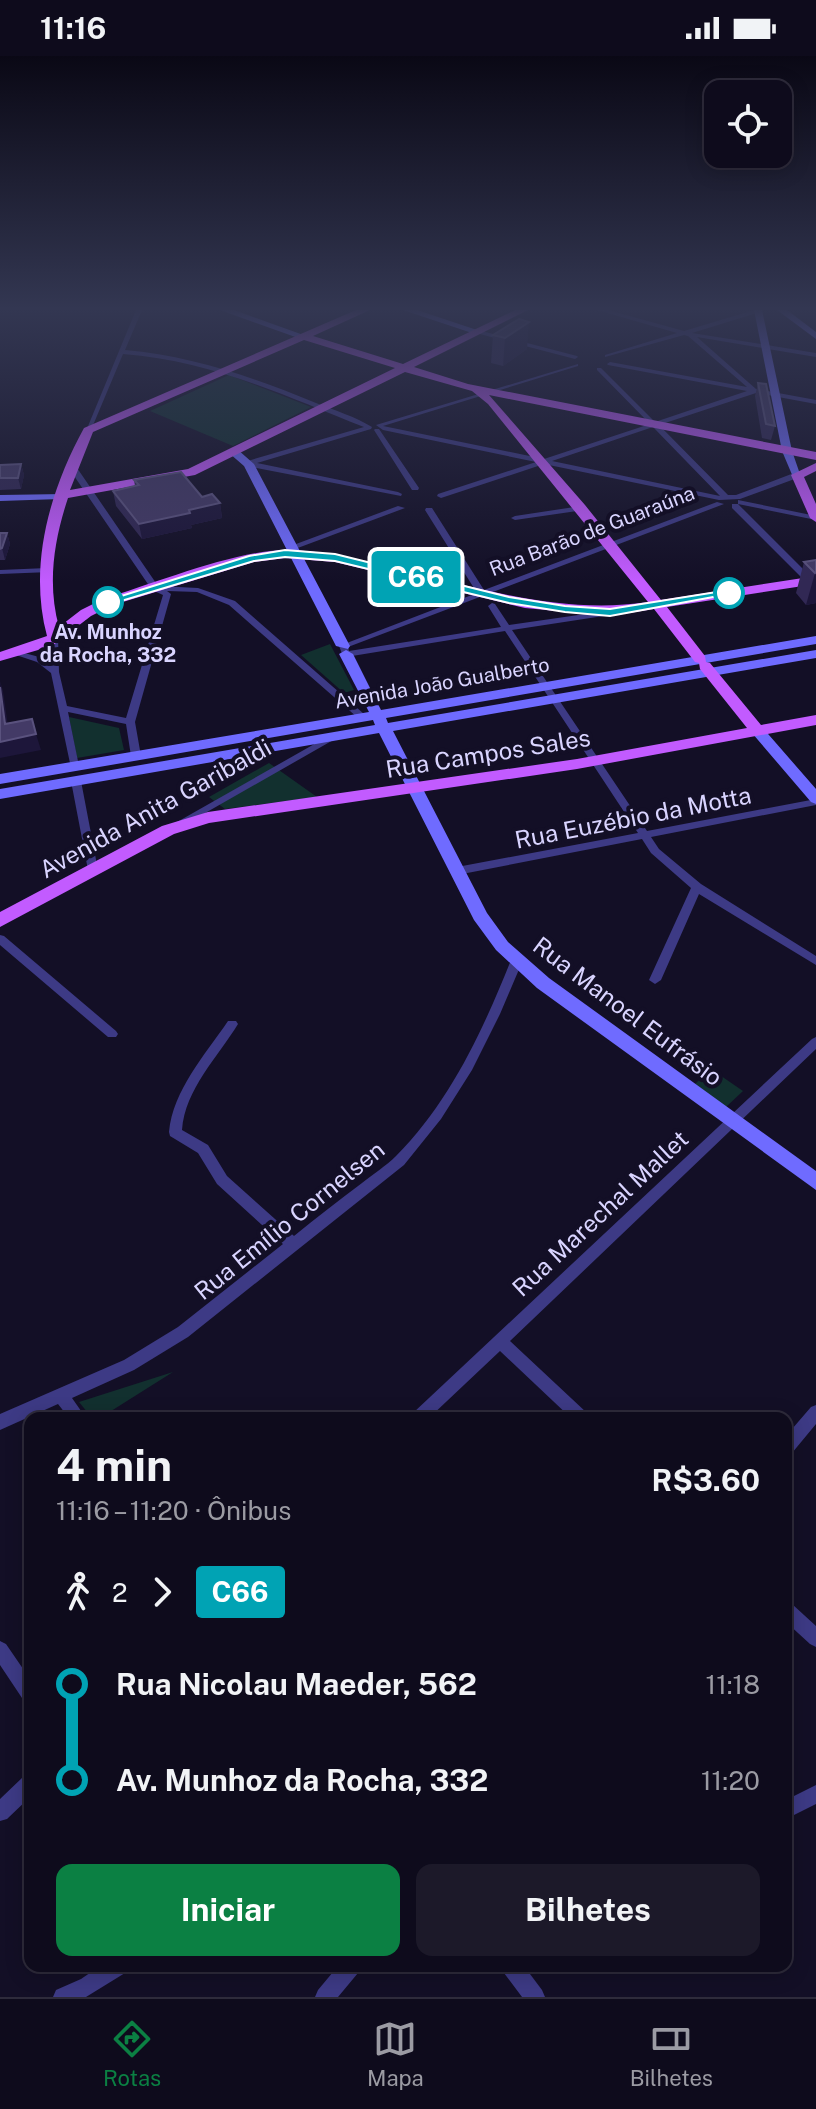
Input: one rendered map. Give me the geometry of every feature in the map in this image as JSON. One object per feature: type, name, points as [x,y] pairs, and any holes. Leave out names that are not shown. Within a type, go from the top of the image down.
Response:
[{"type":"main road","points":[[55,639],[49,621],[47,570],[60,496],[72,467],[88,430],[156,401]]},
{"type":"main road","points":[[60,496],[186,474],[337,401]]},
{"type":"main road","points":[[491,401],[581,508],[757,730]]},
{"type":"main road","points":[[528,401],[816,456]]},
{"type":"main road","points":[[803,470],[816,518]]},
{"type":"main road","points":[[0,656],[17,654],[55,639],[100,605],[253,558],[294,550],[552,608],[610,612],[813,580]]},
{"type":"main road","points":[[55,664],[72,626]]},
{"type":"main road","name":"Rua Campos Sales","points":[[168,830],[223,815],[415,790],[816,720]]},
{"type":"main road","name":"Avenida Anita Garibaldi","points":[[0,920],[168,830]]},
{"type":"street","points":[[88,430],[100,401]]},
{"type":"street","points":[[303,401],[375,427],[816,518]]},
{"type":"street","points":[[249,464],[470,401]]},
{"type":"street","points":[[629,401],[721,499]]},
{"type":"street","points":[[441,496],[726,401]]},
{"type":"street","points":[[738,502],[803,470],[787,451],[777,401]]},
{"type":"street","points":[[375,427],[415,488]]},
{"type":"street","points":[[233,451],[249,464],[398,494]]},
{"type":"street","name":"Rua Manoel Eufrásio","points":[[249,464],[368,696],[374,719],[415,790],[480,916],[517,960],[816,1182]]},
{"type":"street","points":[[72,467],[155,588],[167,594],[130,722],[136,756]]},
{"type":"street","points":[[0,498],[60,496]]},
{"type":"street","name":"Rua Barão de Guaraúna","points":[[344,650],[361,639],[610,545],[721,499]]},
{"type":"street","points":[[738,502],[813,580]]},
{"type":"street","points":[[294,550],[401,508]]},
{"type":"street","points":[[515,518],[581,508]]},
{"type":"street","points":[[429,510],[482,594]]},
{"type":"street","points":[[0,572],[47,570]]},
{"type":"street","points":[[155,588],[198,590],[232,603],[345,701],[374,719]]},
{"type":"street","points":[[492,606],[642,836],[697,887],[816,961]]},
{"type":"street","points":[[344,650],[371,650],[610,612]]},
{"type":"street","points":[[55,639],[55,664],[62,708],[93,870]]},
{"type":"street","points":[[361,639],[360,644],[371,650]]},
{"type":"street","name":"Avenida João Gualberto","points":[[75,774],[136,756],[374,719],[552,699],[816,640]]},
{"type":"street","points":[[17,654],[55,664]]},
{"type":"street","name":"Avenida João Gualberto","points":[[75,774],[332,737],[374,719],[543,685],[816,654]]},
{"type":"street","points":[[345,701],[357,702],[368,696]]},
{"type":"street","points":[[62,708],[130,722]]},
{"type":"street","points":[[757,730],[816,800]]},
{"type":"street","name":"Avenida Anita Garibaldi","points":[[168,830],[332,737]]},
{"type":"street","points":[[0,779],[75,774]]},
{"type":"street","points":[[0,794],[75,774]]},
{"type":"street","name":"Rua Euzébio da Motta","points":[[457,871],[816,800]]},
{"type":"street","points":[[655,980],[697,887]]},
{"type":"street","points":[[0,939],[112,1034]]},
{"type":"street","name":"Rua Emílio Cornelsen","points":[[0,1422],[129,1365],[164,1345],[379,1179],[417,1142],[461,1080],[481,1044],[517,960]]},
{"type":"street","points":[[232,1024],[180,1105],[175,1132],[203,1149],[222,1180],[294,1245]]},
{"type":"street","name":"Rua Marechal Mallet","points":[[424,1412],[816,1042]]},
{"type":"street","points":[[500,1341],[576,1412]]},
{"type":"street","points":[[61,1396],[73,1412]]},
{"type":"street","points":[[792,1441],[816,1412]]},
{"type":"street","points":[[792,1616],[816,1638]]},
{"type":"street","points":[[0,1650],[24,1686]]},
{"type":"street","points":[[0,1812],[24,1790]]},
{"type":"street","points":[[792,1807],[816,1794]]},
{"type":"street","points":[[63,1997],[109,1972]]},
{"type":"street","points":[[325,1997],[346,1972]]},
{"type":"street","points":[[516,1972],[535,1997]]},
{"type":"green space","points":[[173,401],[295,401],[311,407],[233,446],[150,411]]},
{"type":"green space","points":[[330,644],[354,690],[344,693],[301,655]]},
{"type":"green space","points":[[69,717],[119,728],[124,750],[77,758]]},
{"type":"green space","points":[[269,763],[317,797],[225,809],[209,797]]},
{"type":"green space","points":[[711,1069],[743,1091],[726,1107],[695,1084]]},
{"type":"green space","points":[[173,1372],[110,1412],[87,1412],[79,1402]]},
{"type":"building","points":[[761,401],[770,401],[775,426],[766,424]]},
{"type":"building","points":[[21,464],[18,478],[0,478],[0,465]]},
{"type":"building","points":[[181,472],[202,497],[212,494],[220,503],[139,524],[113,491],[139,485],[134,480]]},
{"type":"building","points":[[0,533],[7,533],[0,549]]},
{"type":"building","points":[[816,560],[816,572],[815,573],[804,562]]},
{"type":"building","points":[[0,687],[5,724],[32,719],[36,734],[0,742]]},
{"type":"bus line","name":"C66","points":[[108,602],[253,558],[285,554],[335,558],[509,600],[565,609],[610,612],[729,593]]},
{"type":"place","name":"Av. Munhoz da Rocha, 332","points":[[108,602]]}]
